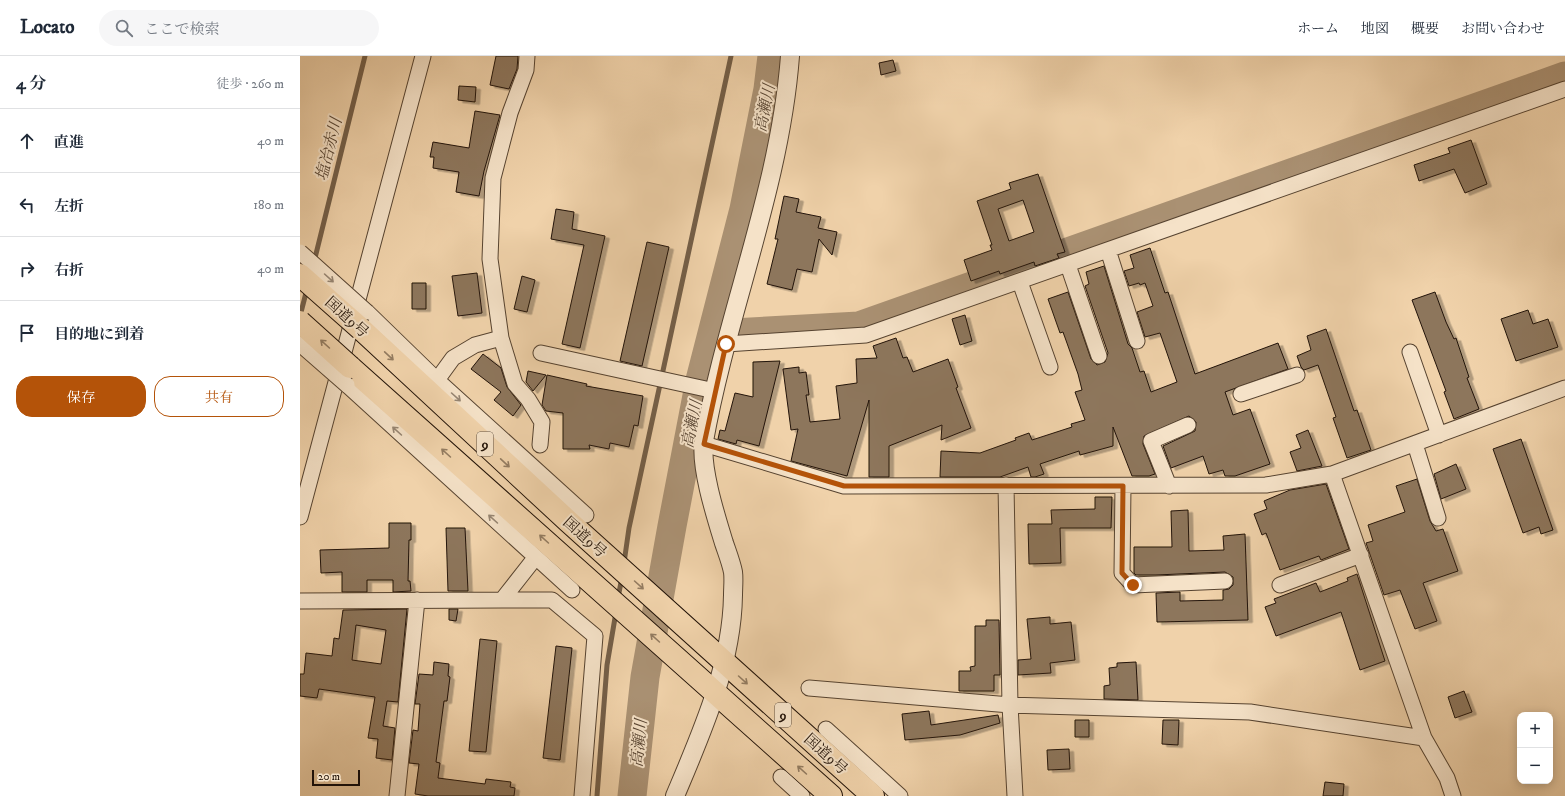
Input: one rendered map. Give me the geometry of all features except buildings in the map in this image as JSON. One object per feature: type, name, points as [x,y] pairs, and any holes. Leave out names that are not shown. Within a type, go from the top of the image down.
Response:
[{"type":"highway","name":"国道9号","points":[[300,275],[364,321],[578,518],[610,559],[873,796]]},
{"type":"highway","name":"国道9号","points":[[300,322],[348,376],[573,564],[831,796]]},
{"type":"street","points":[[300,517],[424,56]]},
{"type":"street","points":[[527,56],[526,70],[510,113],[493,178],[490,259],[501,338],[515,384],[528,399],[542,422],[540,445]]},
{"type":"street","points":[[675,796],[691,757],[725,663],[733,619],[733,572],[718,525],[705,470],[704,444],[726,344],[754,246],[788,82],[790,56]]},
{"type":"street","points":[[726,344],[866,336],[1565,88]]},
{"type":"street","points":[[1108,250],[1137,341]]},
{"type":"street","points":[[300,252],[364,321],[437,380],[561,492],[578,518]]},
{"type":"street","points":[[1068,265],[1099,356]]},
{"type":"street","points":[[1020,282],[1050,367]]},
{"type":"street","points":[[437,380],[453,358],[475,345],[501,338]]},
{"type":"street","points":[[300,344],[348,376],[539,561],[572,590]]},
{"type":"street","points":[[1410,352],[1439,435]]},
{"type":"street","points":[[541,353],[715,391]]},
{"type":"street","points":[[1241,394],[1297,375]]},
{"type":"street","points":[[704,444],[844,486],[1169,486],[1266,484],[1332,474],[1565,388]]},
{"type":"street","points":[[1169,486],[1151,440],[1188,425]]},
{"type":"street","points":[[1415,444],[1438,518]]},
{"type":"street","points":[[1332,474],[1424,738],[1447,778],[1453,796]]},
{"type":"street","points":[[1006,485],[1010,705],[1015,796]]},
{"type":"street","points":[[1123,486],[1122,573],[1133,585],[1225,581]]},
{"type":"street","points":[[1280,585],[1361,555]]},
{"type":"street","points":[[539,561],[573,564]]},
{"type":"street","points":[[502,600],[539,561]]},
{"type":"street","points":[[397,796],[417,600]]},
{"type":"street","points":[[300,601],[552,600],[595,636],[582,796]]},
{"type":"street","points":[[809,688],[1010,705],[1250,712],[1424,738]]},
{"type":"street","points":[[826,729],[900,796]]},
{"type":"street","points":[[781,777],[802,796]]},
{"type":"waterway","name":"塩冶赤川","points":[[314,262],[365,56]]},
{"type":"waterway","points":[[624,563],[629,528],[731,56]]},
{"type":"waterway","name":"高瀬川","points":[[632,796],[645,677],[672,526],[700,380],[744,209],[768,89],[772,56]]},
{"type":"waterway","points":[[714,334],[859,326],[1565,76]]},
{"type":"waterway","name":"塩冶赤川","points":[[300,316],[307,289]]},
{"type":"waterway","points":[[618,598],[622,577]]},
{"type":"waterway","points":[[597,796],[607,665],[616,612]]},
{"type":"route","points":[[726,344],[704,444],[844,486],[1123,486],[1122,573],[1133,585]]}]
